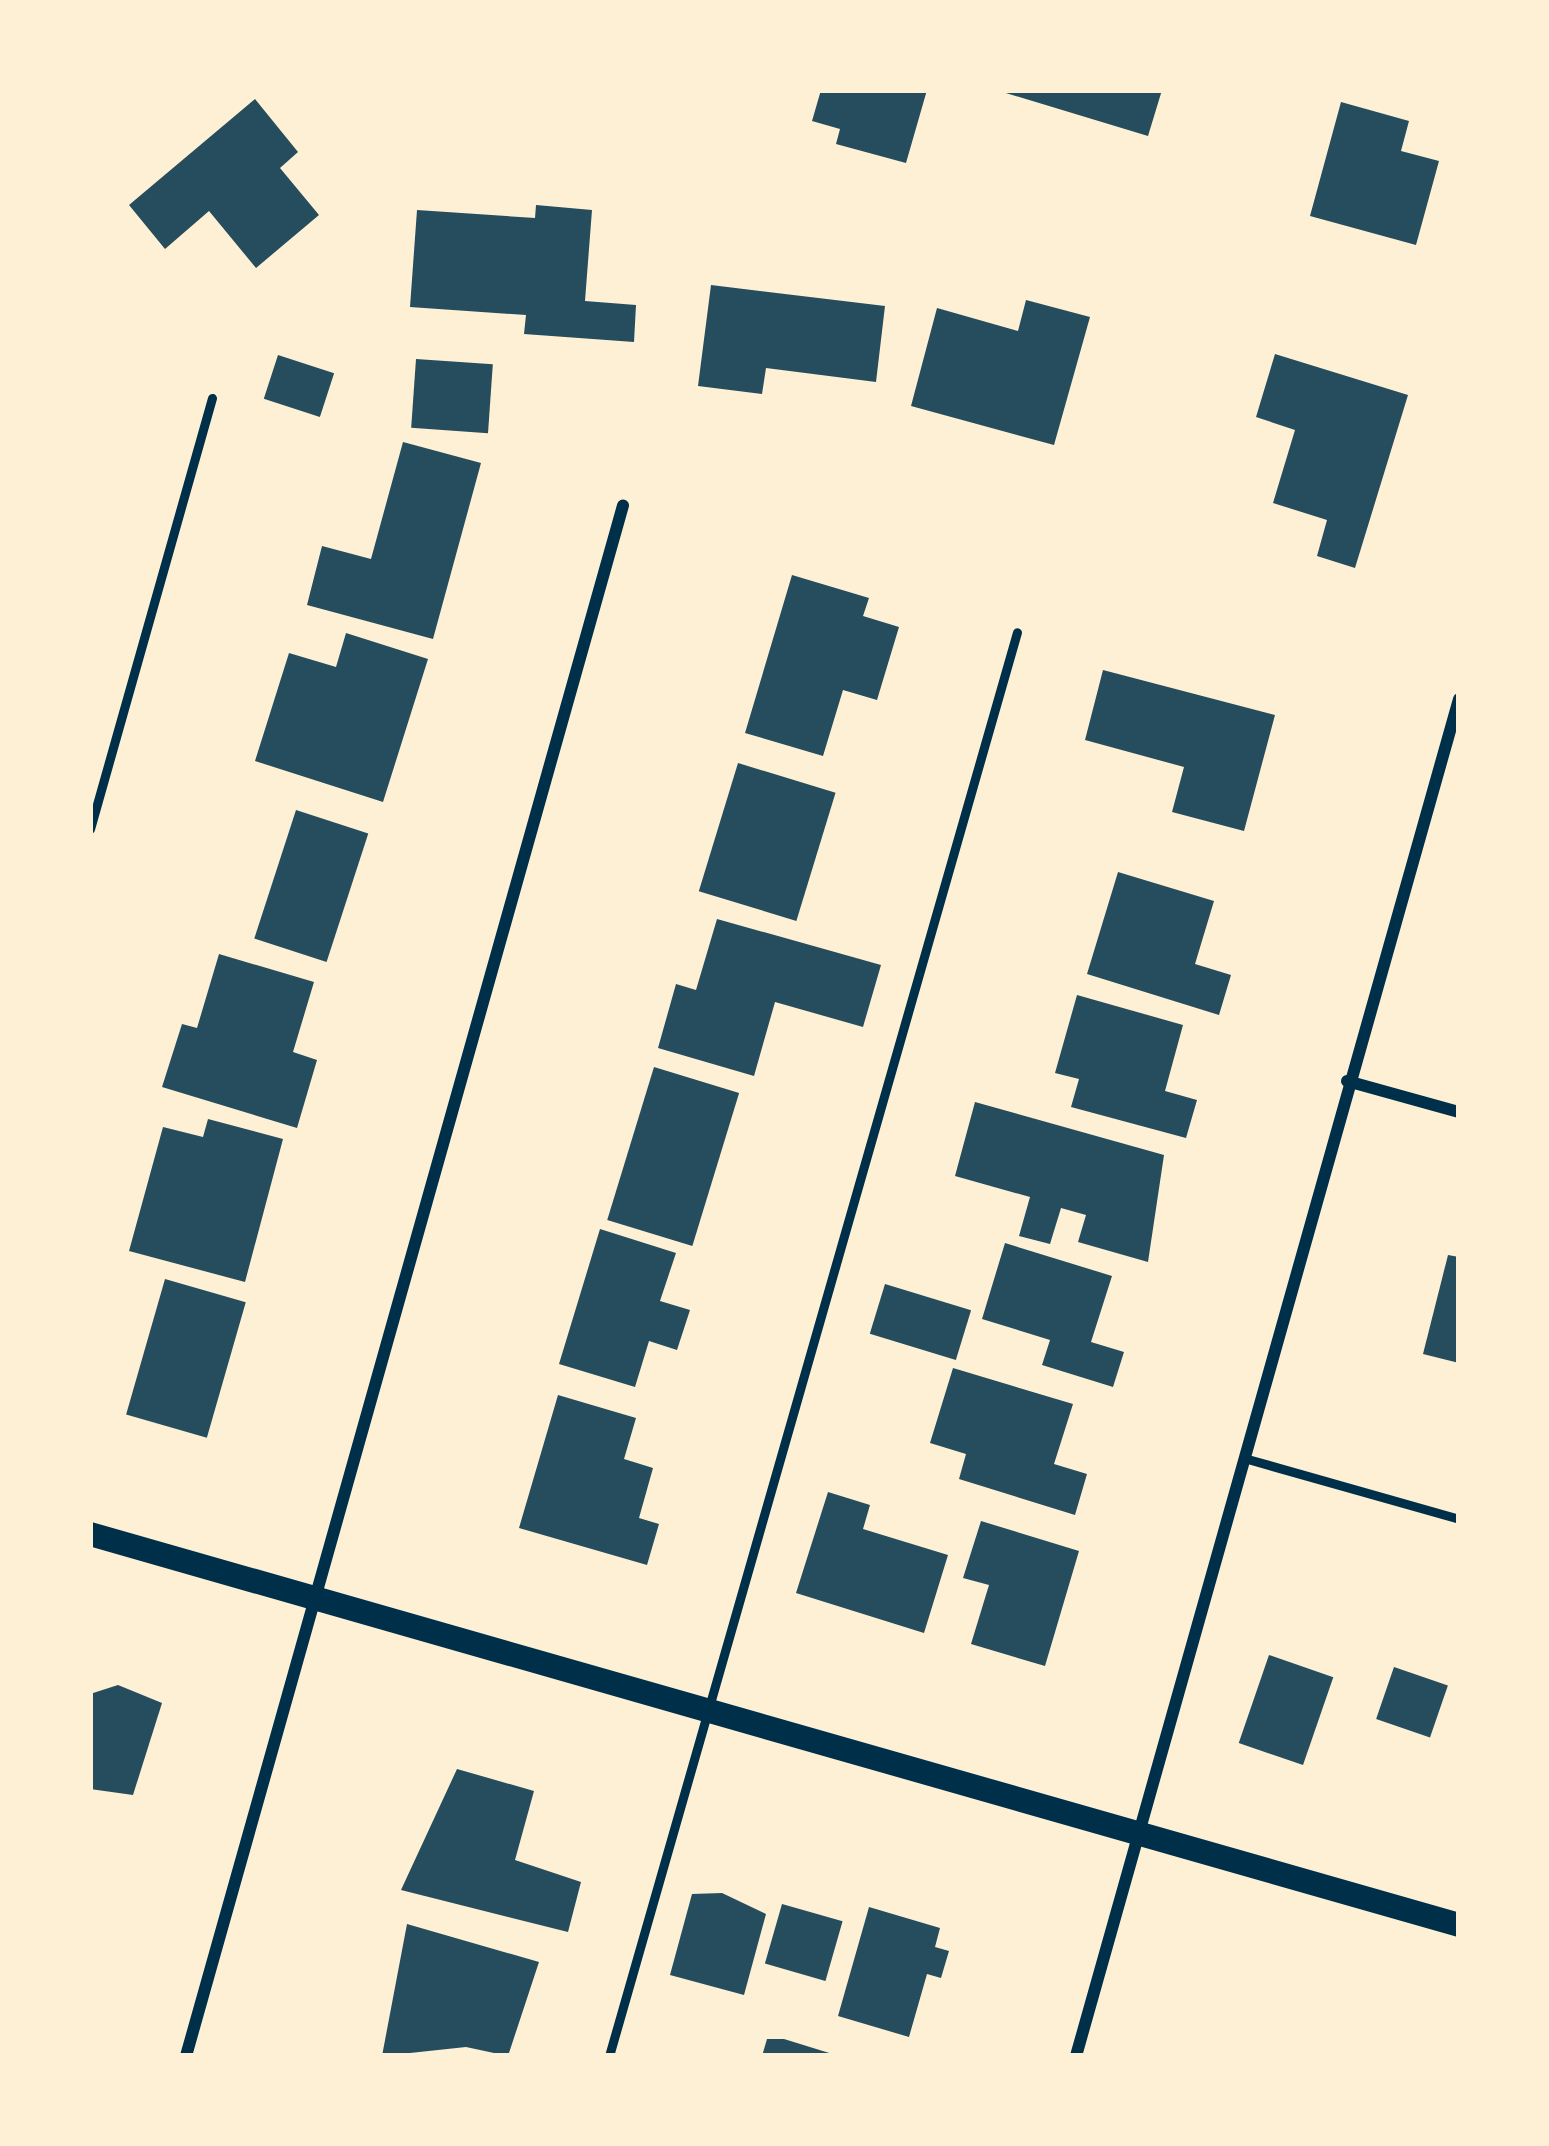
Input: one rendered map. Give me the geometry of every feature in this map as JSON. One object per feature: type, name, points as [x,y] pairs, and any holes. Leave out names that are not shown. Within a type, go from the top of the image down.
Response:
[{"type":"main road","points":[[90,1534],[1459,1924]]},
{"type":"street","points":[[185,2056],[623,505]]},
{"type":"street","points":[[1076,2056],[1347,1081],[1459,699]]},
{"type":"street","points":[[1347,1081],[1459,1112]]},
{"type":"lane","points":[[90,829],[212,398]]},
{"type":"lane","points":[[609,2056],[1017,632]]},
{"type":"lane","points":[[1244,1458],[1459,1519]]},
{"type":"building","points":[[821,90],[927,90],[906,163],[836,144],[840,129],[812,121]]},
{"type":"building","points":[[996,90],[1162,90],[1148,136]]},
{"type":"building","points":[[255,99],[298,152],[280,168],[319,215],[256,268],[209,211],[165,249],[129,205]]},
{"type":"building","points":[[1341,102],[1409,121],[1401,151],[1439,161],[1416,245],[1310,216]]},
{"type":"building","points":[[536,205],[592,210],[585,301],[636,305],[634,342],[524,334],[526,315],[410,307],[417,210],[535,218]]},
{"type":"building","points":[[711,285],[885,306],[876,382],[766,368],[762,394],[698,386]]},
{"type":"building","points":[[1026,300],[1090,317],[1054,445],[911,406],[937,308],[1018,331]]},
{"type":"building","points":[[1275,354],[1408,395],[1355,568],[1317,556],[1327,520],[1273,503],[1295,430],[1256,417]]},
{"type":"building","points":[[278,355],[334,373],[320,417],[264,399]]},
{"type":"building","points":[[416,359],[493,364],[488,433],[411,428]]},
{"type":"building","points":[[403,442],[481,463],[433,639],[307,605],[322,546],[371,559]]},
{"type":"building","points":[[792,575],[869,598],[863,616],[899,627],[877,700],[843,690],[823,756],[745,733]]},
{"type":"building","points":[[346,633],[428,659],[383,802],[255,761],[289,653],[336,667]]},
{"type":"building","points":[[1103,670],[1275,715],[1244,831],[1172,812],[1184,767],[1085,740]]},
{"type":"building","points":[[738,763],[836,793],[796,921],[699,891]]},
{"type":"building","points":[[296,810],[368,833],[327,962],[254,938]]},
{"type":"building","points":[[1118,872],[1214,901],[1195,964],[1231,975],[1219,1015],[1087,974]]},
{"type":"building","points":[[717,919],[881,965],[863,1027],[775,1002],[754,1076],[658,1048],[676,984],[696,990]]},
{"type":"building","points":[[219,954],[314,982],[293,1052],[317,1060],[297,1128],[162,1087],[182,1024],[197,1028]]},
{"type":"building","points":[[1077,995],[1183,1025],[1165,1091],[1197,1100],[1186,1138],[1071,1107],[1079,1079],[1055,1073]]},
{"type":"building","points":[[654,1067],[739,1093],[692,1246],[607,1220]]},
{"type":"building","points":[[975,1102],[1164,1155],[1148,1262],[1078,1242],[1086,1215],[1061,1208],[1050,1244],[1019,1236],[1030,1197],[955,1176]]},
{"type":"building","points":[[208,1119],[283,1139],[245,1282],[129,1251],[163,1127],[203,1137]]},
{"type":"building","points":[[600,1229],[676,1253],[660,1301],[690,1310],[677,1350],[649,1341],[635,1387],[559,1364]]},
{"type":"building","points":[[1005,1243],[1112,1276],[1091,1342],[1124,1352],[1113,1387],[1042,1365],[1050,1340],[982,1319]]},
{"type":"building","points":[[1448,1255],[1459,1257],[1459,1363],[1423,1354]]},
{"type":"building","points":[[165,1279],[246,1302],[207,1438],[126,1415]]},
{"type":"building","points":[[885,1284],[971,1310],[956,1360],[870,1334]]},
{"type":"building","points":[[953,1368],[1073,1404],[1054,1464],[1087,1474],[1075,1515],[959,1479],[966,1454],[930,1443]]},
{"type":"building","points":[[558,1395],[636,1418],[624,1459],[653,1468],[639,1518],[659,1524],[647,1565],[519,1528]]},
{"type":"building","points":[[828,1492],[870,1505],[863,1529],[948,1555],[924,1633],[796,1593]]},
{"type":"building","points":[[981,1521],[1079,1551],[1045,1666],[971,1644],[989,1585],[963,1578]]},
{"type":"building","points":[[1269,1655],[1333,1677],[1303,1765],[1239,1743]]},
{"type":"building","points":[[1394,1667],[1448,1686],[1430,1738],[1376,1719]]},
{"type":"building","points":[[118,1685],[162,1703],[133,1795],[90,1789],[90,1694]]},
{"type":"building","points":[[457,1769],[534,1791],[515,1860],[581,1882],[568,1932],[401,1890]]},
{"type":"building","points":[[722,1893],[766,1914],[744,1995],[670,1975],[692,1894]]},
{"type":"building","points":[[782,1904],[843,1921],[825,1981],[765,1964]]},
{"type":"building","points":[[869,1907],[940,1928],[935,1947],[949,1951],[941,1978],[927,1974],[909,2037],[838,2016]]},
{"type":"building","points":[[407,1924],[539,1962],[508,2056],[466,2047],[382,2056]]},
{"type":"building","points":[[767,2039],[784,2039],[839,2056],[762,2056]]}]
